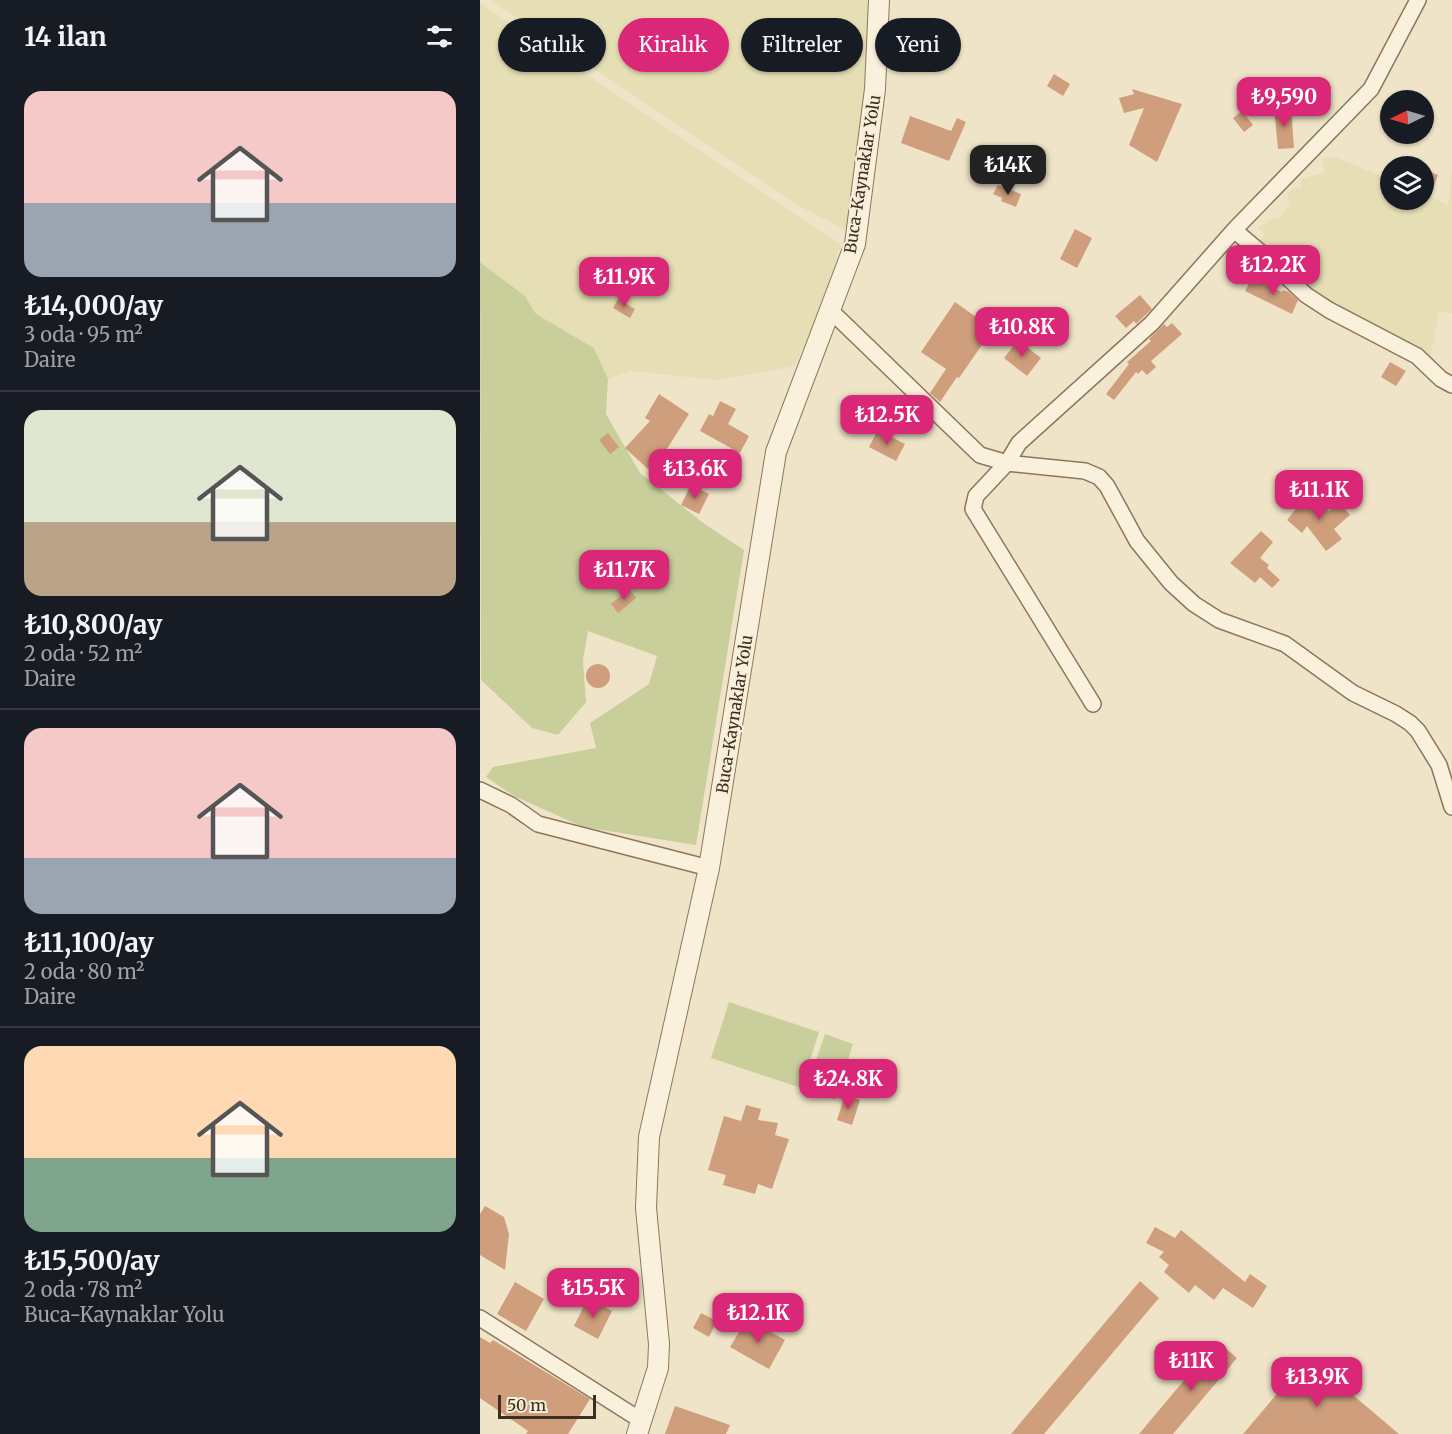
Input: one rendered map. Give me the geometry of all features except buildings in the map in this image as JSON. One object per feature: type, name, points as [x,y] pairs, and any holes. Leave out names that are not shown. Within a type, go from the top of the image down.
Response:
[{"type":"street","name":"Buca-Kaynaklar Yolu","points":[[639,1427],[658,1368],[659,1344],[646,1208],[649,1137],[709,868],[776,452],[855,244],[875,89],[879,0]]},
{"type":"street","points":[[1093,704],[973,509],[976,495],[1007,463],[1019,442],[1152,323],[1234,230],[1371,89],[1418,0]]},
{"type":"street","points":[[1234,230],[1266,256],[1306,295],[1329,310],[1417,356],[1441,379],[1452,385]]},
{"type":"street","points":[[831,311],[980,455],[1007,463],[1085,471],[1099,477],[1107,486],[1137,541],[1171,584],[1194,604],[1219,620],[1285,644],[1353,693],[1410,723],[1418,731],[1439,765],[1452,807]]},
{"type":"street","points":[[480,790],[511,805],[538,825],[709,868]]},
{"type":"street","points":[[480,1318],[639,1427]]},
{"type":"shaded area","points":[[491,0],[872,0],[870,77],[850,232],[801,207],[599,72],[606,72],[606,18],[518,18]]},
{"type":"shaded area","points":[[480,3],[502,18],[498,18],[498,72],[583,72],[841,245],[818,312],[795,366],[717,380],[630,371],[608,379],[594,348],[536,314],[525,296],[480,262]]},
{"type":"shaded area","points":[[1332,156],[1380,175],[1380,210],[1434,210],[1434,198],[1448,205],[1452,168],[1452,313],[1439,312],[1430,359],[1331,308],[1257,243],[1265,234],[1258,228],[1272,219],[1281,217],[1290,203],[1287,194],[1293,188],[1301,188],[1301,179],[1325,172],[1322,159]]},
{"type":"green space","points":[[480,262],[525,296],[536,314],[594,348],[608,379],[606,414],[640,473],[706,525],[744,550],[696,845],[583,827],[514,796],[486,777],[493,767],[596,748],[590,723],[649,684],[657,656],[588,631],[583,660],[586,702],[558,735],[532,728],[481,680]]},
{"type":"green space","points":[[729,1002],[819,1032],[801,1088],[711,1058]]},
{"type":"green space","points":[[825,1034],[853,1044],[835,1100],[806,1090]]}]
